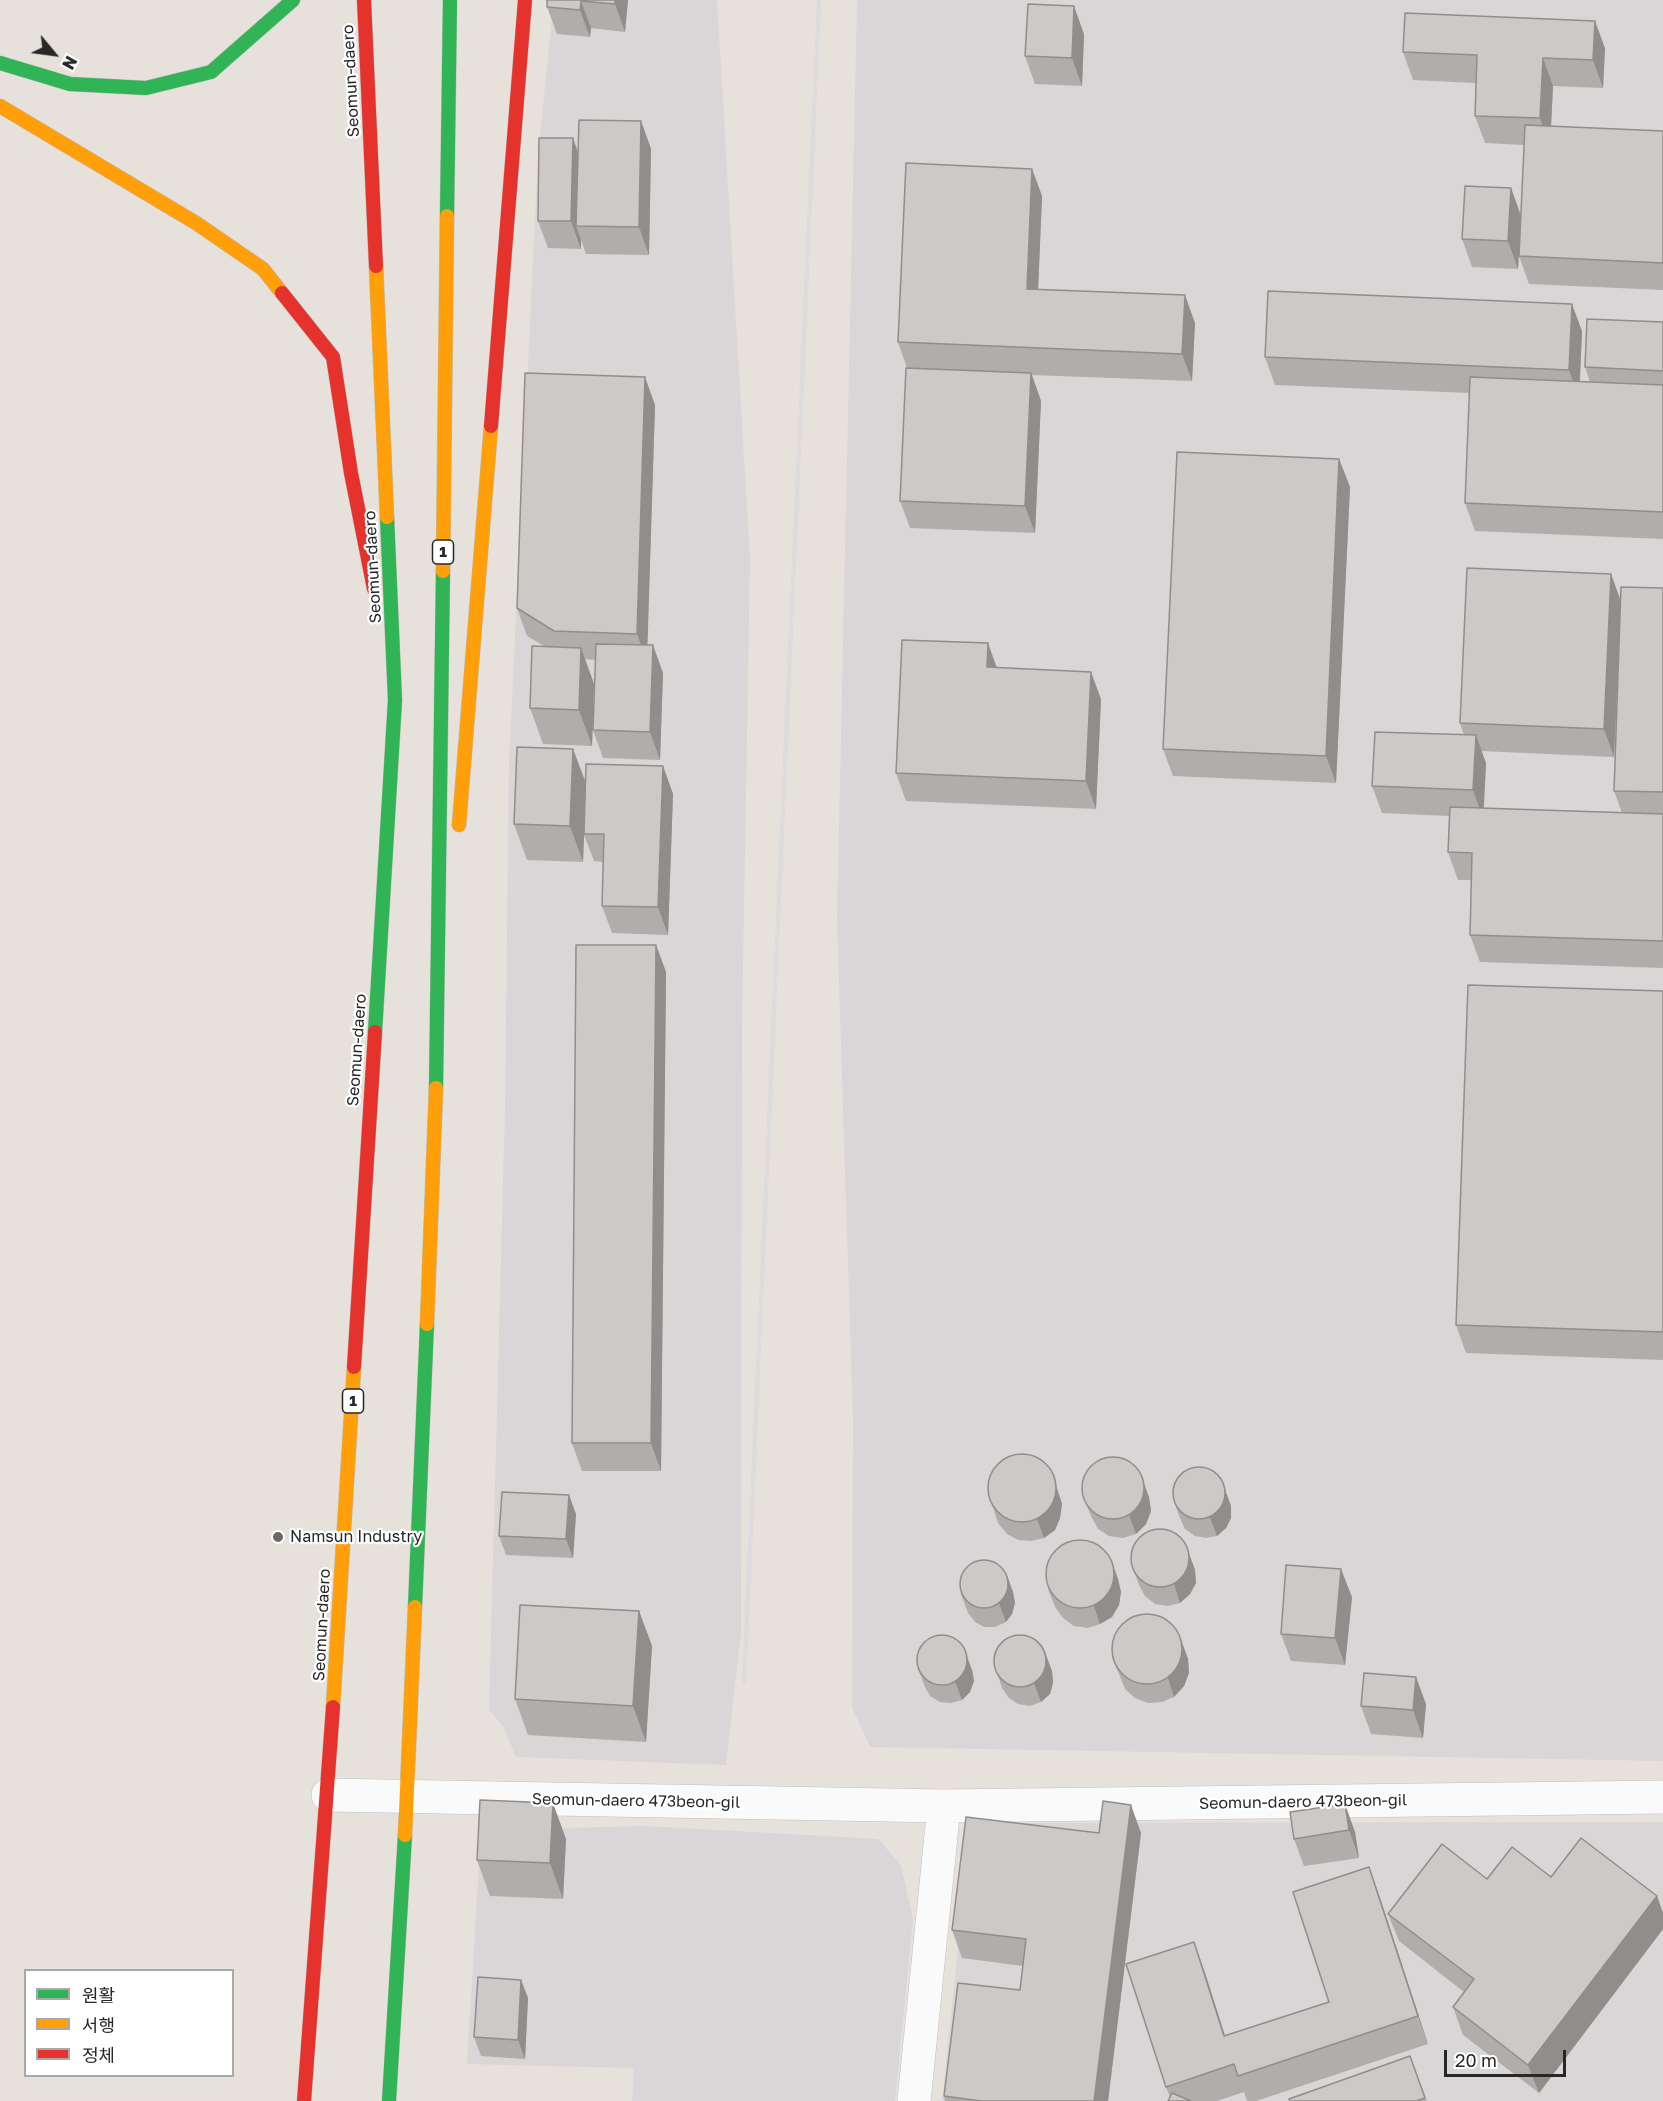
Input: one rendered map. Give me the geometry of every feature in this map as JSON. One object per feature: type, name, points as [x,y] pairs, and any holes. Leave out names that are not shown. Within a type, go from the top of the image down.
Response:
[{"type":"main road","points":[[0,63],[70,84],[146,88],[211,72],[292,0]]},
{"type":"main road","name":"Seomun-daero","points":[[304,2101],[328,1795],[395,700],[364,0]]},
{"type":"main road","name":"1","points":[[390,2101],[407,1797],[436,1105],[450,0]]},
{"type":"main road","points":[[458,834],[525,0]]},
{"type":"main road","points":[[0,106],[167,205],[263,269],[333,357],[351,473],[395,700]]},
{"type":"main road","points":[[436,1105],[453,892]]},
{"type":"street","name":"Seomun-daero 473beon-gil","points":[[328,1795],[944,1806],[1663,1797]]},
{"type":"street","points":[[914,2101],[944,1806]]},
{"type":"shaded area","points":[[554,0],[717,0],[750,559],[742,1028],[741,1631],[726,1765],[516,1757],[503,1726],[489,1710],[505,1108],[509,763],[538,155]]},
{"type":"shaded area","points":[[857,0],[1663,0],[1663,1761],[870,1747],[852,1707],[853,1421],[837,919]]},
{"type":"shaded area","points":[[1663,1822],[1663,2101],[942,2101],[968,1853],[990,1823]]},
{"type":"shaded area","points":[[645,1826],[878,1839],[901,1865],[913,1919],[895,2101],[632,2101],[634,2068],[467,2064],[481,1830]]},
{"type":"building","points":[[547,0],[615,0],[615,4],[581,1],[580,10],[547,7]]},
{"type":"building","points":[[1028,4],[1074,6],[1072,58],[1025,56]]},
{"type":"building","points":[[1405,13],[1595,21],[1593,60],[1543,58],[1540,118],[1475,116],[1477,55],[1403,52]]},
{"type":"building","points":[[579,120],[641,121],[639,227],[576,226]]},
{"type":"building","points":[[1525,125],[1663,131],[1663,263],[1519,256]]},
{"type":"building","points":[[539,138],[573,138],[571,221],[538,221]]},
{"type":"building","points":[[906,163],[1032,169],[1027,289],[1185,295],[1182,354],[898,342]]},
{"type":"building","points":[[1465,186],[1511,188],[1508,241],[1462,239]]},
{"type":"building","points":[[1268,291],[1572,304],[1569,370],[1265,357]]},
{"type":"building","points":[[1587,319],[1663,322],[1663,371],[1585,367]]},
{"type":"building","points":[[906,368],[1031,373],[1025,506],[900,501]]},
{"type":"building","points":[[525,373],[645,377],[637,634],[554,631],[517,608]]},
{"type":"building","points":[[1470,377],[1663,385],[1663,512],[1465,503]]},
{"type":"building","points":[[1177,452],[1339,459],[1326,756],[1163,749]]},
{"type":"building","points":[[1467,568],[1611,574],[1604,729],[1460,723]]},
{"type":"building","points":[[1621,587],[1663,588],[1663,792],[1614,791]]},
{"type":"building","points":[[902,640],[988,643],[987,667],[1091,672],[1086,781],[896,773]]},
{"type":"building","points":[[596,644],[653,645],[650,732],[593,730]]},
{"type":"building","points":[[532,646],[581,648],[579,710],[530,708]]},
{"type":"building","points":[[1375,732],[1476,735],[1473,790],[1372,786]]},
{"type":"building","points":[[517,747],[573,749],[570,826],[514,824]]},
{"type":"building","points":[[586,764],[663,766],[658,907],[602,906],[604,834],[584,834]]},
{"type":"building","points":[[1450,807],[1663,814],[1663,941],[1470,935],[1472,853],[1448,852]]},
{"type":"building","points":[[576,945],[656,945],[651,1443],[572,1443]]},
{"type":"building","points":[[1468,985],[1663,991],[1663,1332],[1456,1325]]},
{"type":"building","points":[[1022,1454],[1035,1457],[1046,1464],[1053,1475],[1056,1488],[1053,1501],[1046,1512],[1035,1519],[1022,1522],[1009,1519],[998,1512],[991,1501],[988,1488],[991,1475],[998,1464],[1009,1457]]},
{"type":"building","points":[[1113,1457],[1135,1466],[1144,1488],[1135,1510],[1113,1519],[1091,1510],[1082,1488],[1091,1466]]},
{"type":"building","points":[[1199,1467],[1209,1469],[1217,1475],[1223,1483],[1225,1493],[1223,1503],[1217,1511],[1209,1517],[1199,1519],[1189,1517],[1181,1511],[1175,1503],[1173,1493],[1175,1483],[1181,1475],[1189,1469]]},
{"type":"building","points":[[502,1492],[569,1495],[566,1539],[499,1536]]},
{"type":"building","points":[[1160,1529],[1176,1534],[1184,1542],[1189,1558],[1184,1574],[1176,1582],[1160,1587],[1144,1582],[1136,1574],[1131,1558],[1136,1542],[1144,1534]]},
{"type":"building","points":[[1087,1540],[1099,1546],[1108,1555],[1114,1567],[1112,1587],[1104,1598],[1087,1608],[1073,1608],[1056,1598],[1048,1587],[1046,1567],[1056,1550],[1067,1542]]},
{"type":"building","points":[[979,1560],[989,1560],[1004,1570],[1008,1584],[1007,1593],[998,1604],[989,1608],[979,1608],[964,1598],[960,1589],[960,1579],[970,1564]]},
{"type":"building","points":[[1286,1565],[1341,1569],[1335,1638],[1281,1634]]},
{"type":"building","points":[[520,1605],[639,1611],[633,1706],[515,1699]]},
{"type":"building","points":[[1154,1614],[1167,1620],[1176,1629],[1180,1635],[1182,1649],[1180,1663],[1172,1674],[1161,1682],[1140,1684],[1122,1674],[1114,1663],[1112,1642],[1122,1624],[1133,1616]]},
{"type":"building","points":[[942,1635],[960,1642],[967,1660],[960,1678],[942,1685],[924,1678],[917,1660],[924,1642]]},
{"type":"building","points":[[1020,1635],[1034,1639],[1042,1647],[1046,1661],[1042,1675],[1034,1683],[1020,1687],[1006,1683],[998,1675],[994,1661],[998,1647],[1006,1639]]},
{"type":"building","points":[[1364,1673],[1416,1677],[1413,1710],[1361,1706]]},
{"type":"building","points":[[480,1800],[553,1803],[550,1863],[477,1860]]},
{"type":"building","points":[[1103,1801],[1131,1805],[1094,2101],[981,2101],[944,2096],[958,1983],[1020,1990],[1026,1939],[952,1930],[966,1817],[1099,1833]]},
{"type":"building","points":[[1345,1804],[1349,1830],[1294,1839],[1290,1812]]},
{"type":"building","points":[[1581,1838],[1657,1896],[1528,2065],[1453,2007],[1474,1979],[1388,1914],[1442,1844],[1487,1879],[1512,1847],[1551,1877]]},
{"type":"building","points":[[1369,1867],[1418,2016],[1238,2076],[1234,2064],[1166,2087],[1126,1964],[1194,1942],[1224,2036],[1329,2002],[1293,1892]]},
{"type":"building","points":[[478,1977],[521,1980],[518,2040],[474,2037]]},
{"type":"building","points":[[1410,2056],[1425,2098],[1416,2101],[1290,2101],[1289,2099]]},
{"type":"building","points":[[1172,2093],[1191,2101],[1168,2101]]},
{"type":"railway","points":[[744,1684],[819,0]]},
{"type":"traffic: fast","points":[[0,63],[70,84],[146,88],[211,72],[293,0]]},
{"type":"traffic: fast","points":[[447,216],[450,0]]},
{"type":"traffic: fast","points":[[375,1032],[395,700],[387,517]]},
{"type":"traffic: fast","points":[[436,1088],[443,571]]},
{"type":"traffic: fast","points":[[415,1607],[427,1324]]},
{"type":"traffic: fast","points":[[389,2101],[405,1835]]},
{"type":"traffic: slow","points":[[0,106],[196,223],[263,269],[282,293]]},
{"type":"traffic: slow","points":[[443,571],[447,216]]},
{"type":"traffic: slow","points":[[376,266],[387,517]]},
{"type":"traffic: slow","points":[[459,825],[491,426]]},
{"type":"traffic: slow","points":[[427,1324],[436,1088]]},
{"type":"traffic: slow","points":[[333,1707],[354,1367]]},
{"type":"traffic: slow","points":[[405,1835],[415,1607]]},
{"type":"traffic: jam","points":[[364,0],[376,266]]},
{"type":"traffic: jam","points":[[491,426],[525,0]]},
{"type":"traffic: jam","points":[[282,293],[333,357],[351,473],[374,589]]},
{"type":"traffic: jam","points":[[354,1367],[375,1032]]},
{"type":"traffic: jam","points":[[304,2101],[333,1707]]},
{"type":"place","name":"Namsun Industry","points":[[278,1537]]}]
